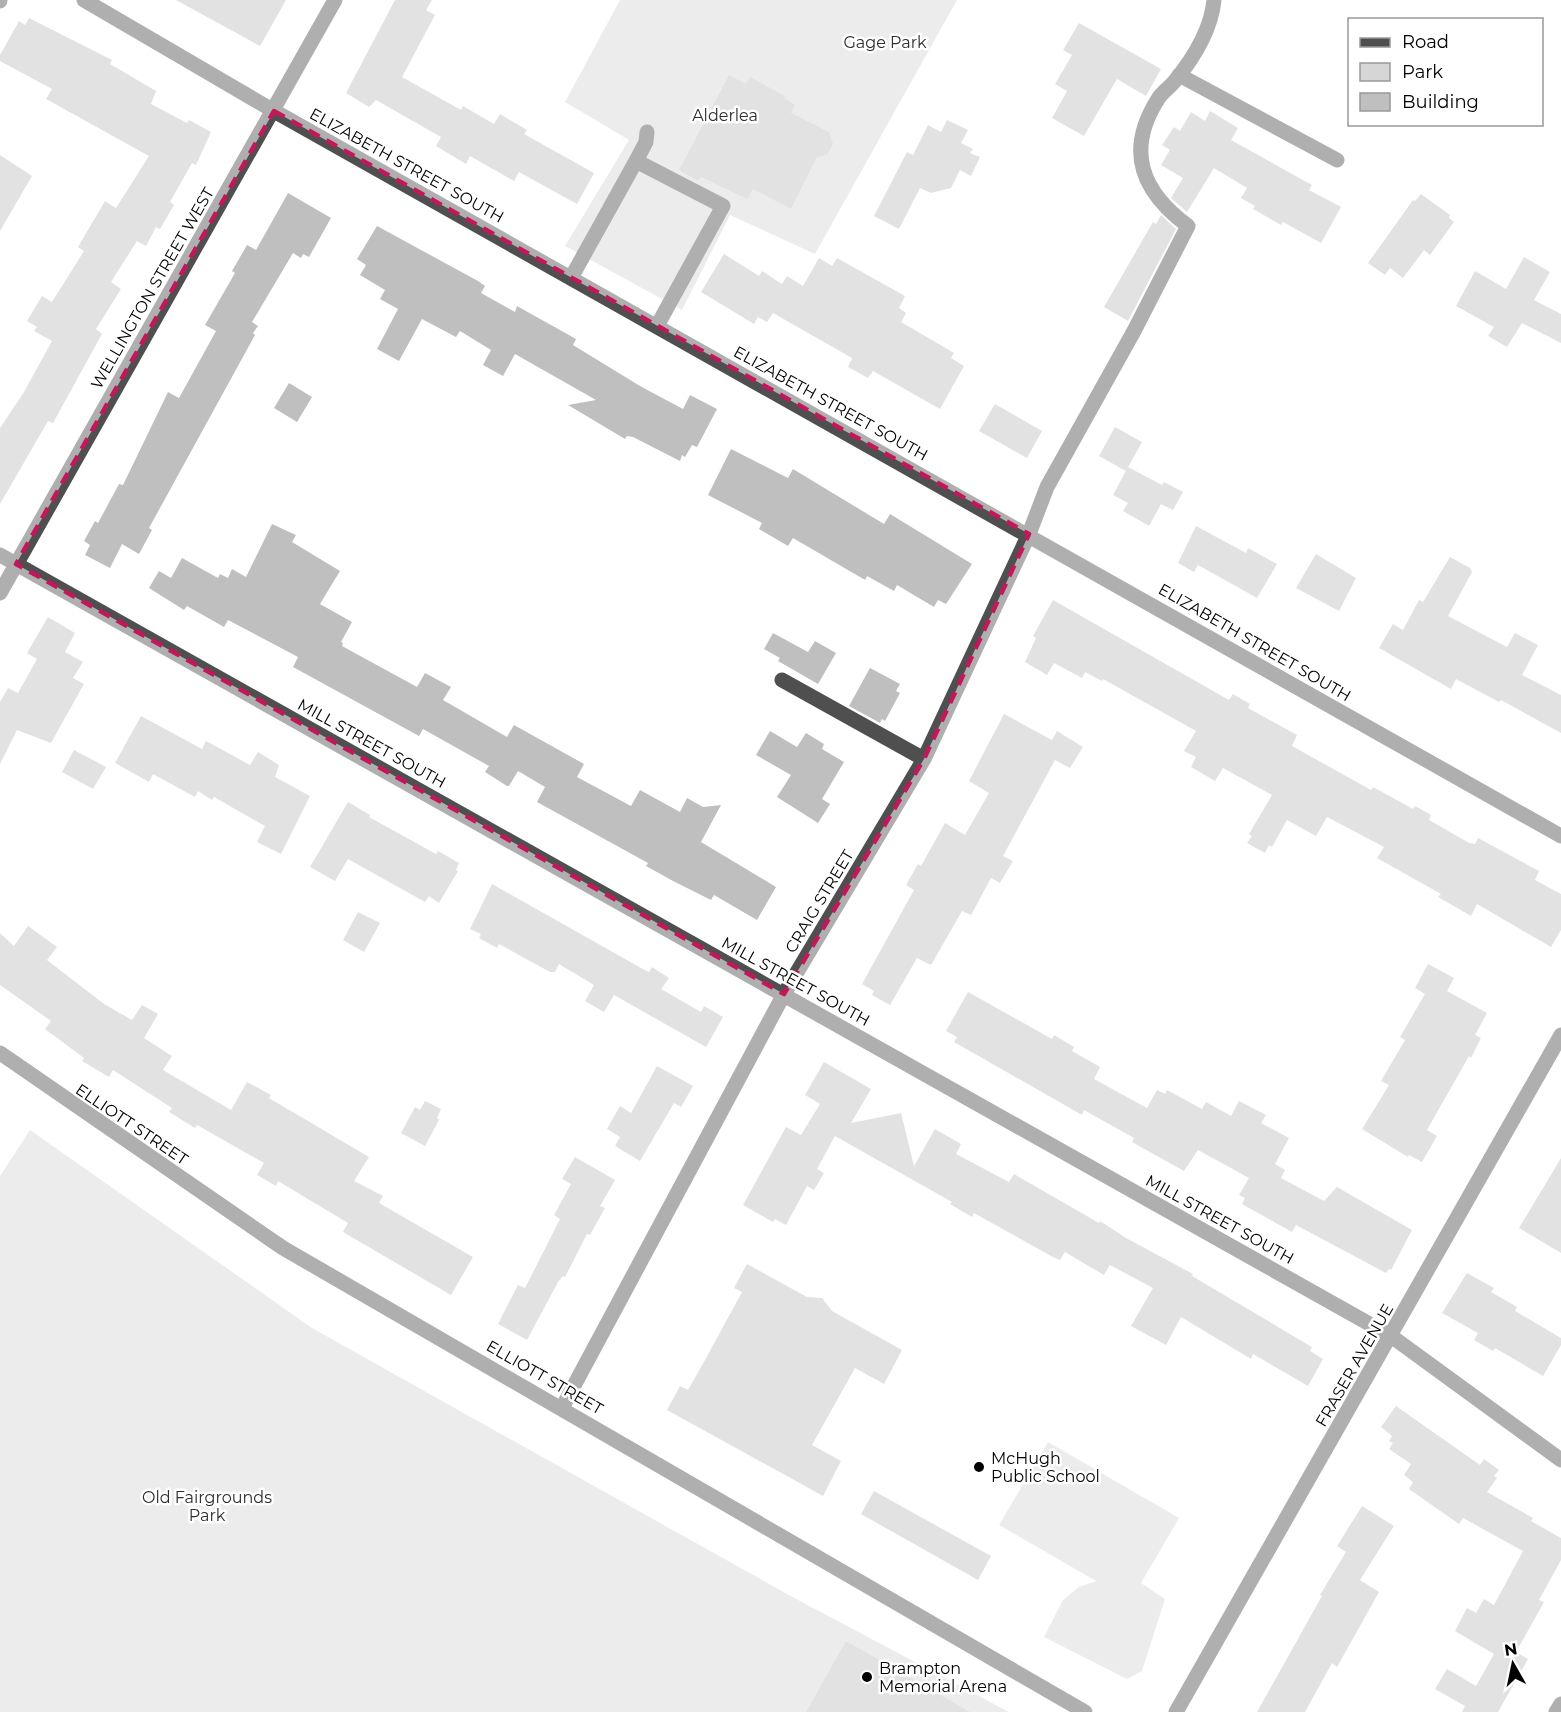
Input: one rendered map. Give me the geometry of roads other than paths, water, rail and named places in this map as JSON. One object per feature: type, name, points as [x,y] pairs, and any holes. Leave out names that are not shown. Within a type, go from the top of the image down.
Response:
[{"type":"street","name":"ELIZABETH STREET SOUTH","points":[[84,0],[274,111],[1029,534],[1561,836]]},
{"type":"street","name":"WELLINGTON STREET WEST","points":[[0,593],[335,0]]},
{"type":"street","points":[[1214,0],[1199,50],[1179,75],[1338,160]]},
{"type":"street","name":"CRAIG STREET","points":[[562,1408],[784,994],[924,759],[1029,534],[1047,487],[1188,226],[1156,197],[1143,177],[1140,156],[1142,135],[1158,98],[1179,75]]},
{"type":"street","points":[[571,278],[636,161],[646,141],[647,132]]},
{"type":"street","points":[[636,161],[723,206],[657,326]]},
{"type":"street","name":"MILL STREET SOUTH","points":[[0,555],[1391,1336],[1561,1460]]},
{"type":"street","points":[[782,680],[924,759]]},
{"type":"street","name":"FRASER AVENUE","points":[[1176,1712],[1561,1035]]},
{"type":"street","name":"ELLIOTT STREET","points":[[0,1053],[283,1248],[1085,1712]]},
{"type":"street","points":[[1556,1712],[1561,1704]]},
{"type":"place","name":"McHugh Public School","points":[[979,1467]]},
{"type":"place","name":"Brampton Memorial Arena","points":[[867,1677]]},
{"type":"park label","name":"Gage Park","points":[[885,42]]},
{"type":"park label","name":"Alderlea","points":[[725,115]]},
{"type":"park label","name":"Old Fairgrounds Park","points":[[207,1506]]}]
